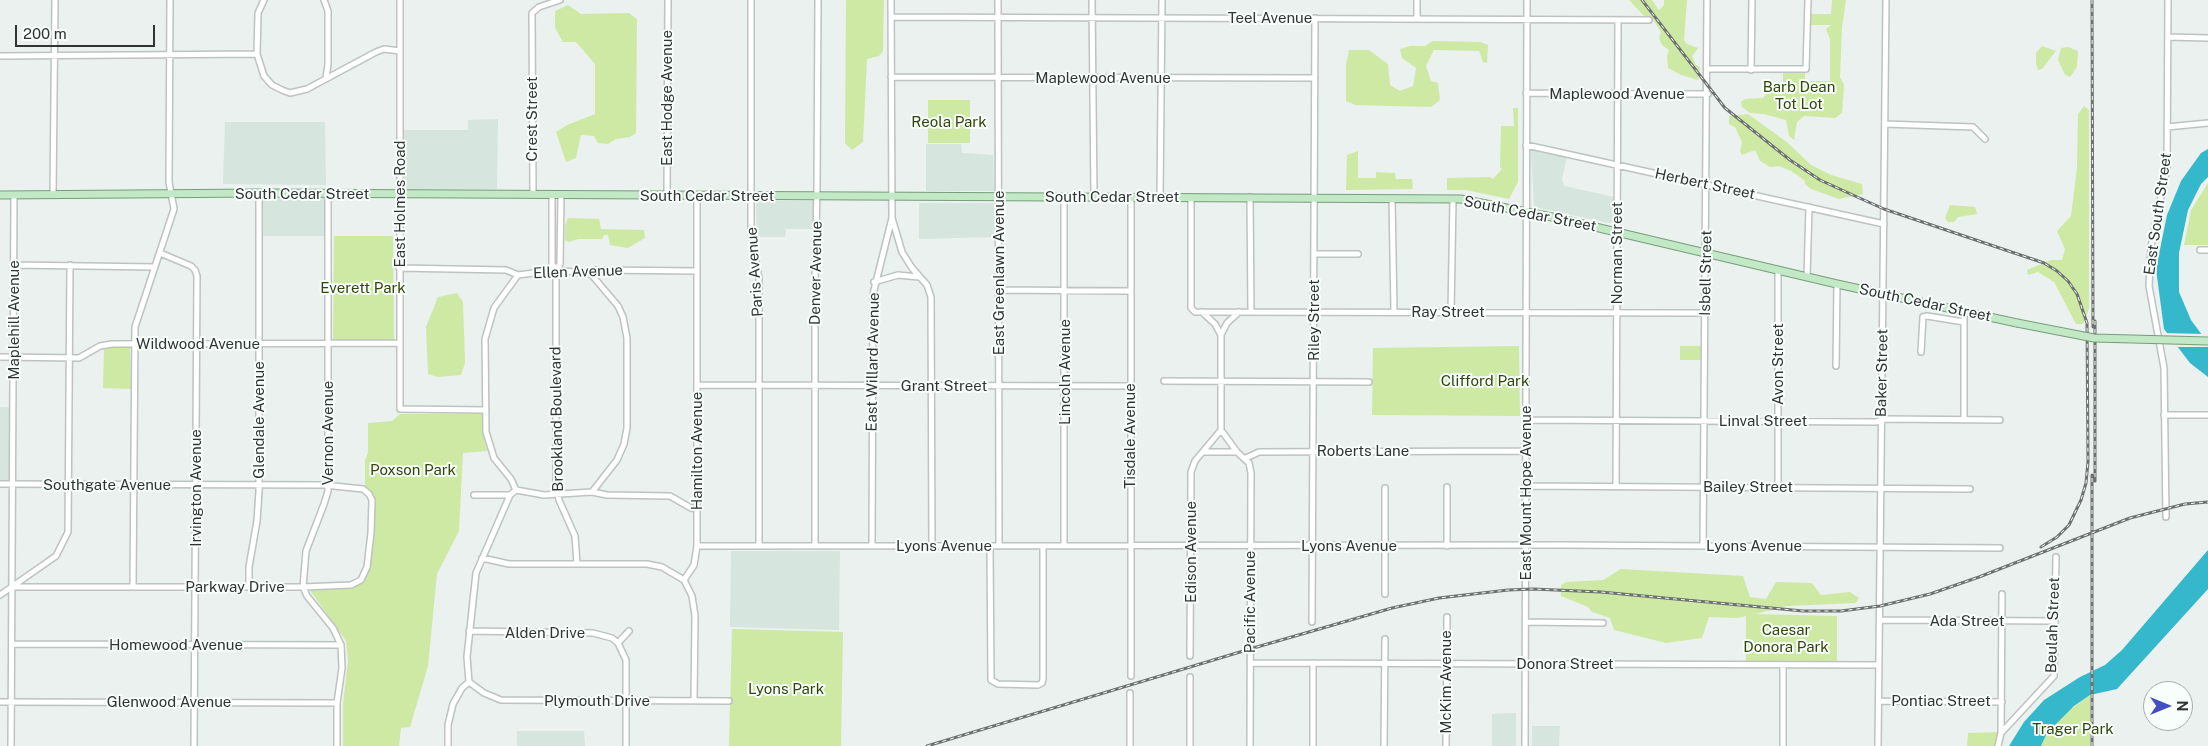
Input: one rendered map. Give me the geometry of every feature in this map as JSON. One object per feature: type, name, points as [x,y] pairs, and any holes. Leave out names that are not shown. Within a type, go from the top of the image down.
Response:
[{"type":"main road","name":"South Cedar Street","points":[[0,195],[259,193],[533,196],[1453,199],[1616,231],[1837,284],[2094,338],[2208,341]]},
{"type":"street","points":[[53,194],[55,0]]},
{"type":"street","points":[[133,587],[134,344],[138,317],[174,209],[173,195],[169,182],[170,0]]},
{"type":"street","points":[[264,0],[258,13],[257,54],[264,76],[272,85],[290,93],[307,89],[376,52],[384,49],[400,50]]},
{"type":"street","points":[[324,0],[328,11],[329,59],[326,78]]},
{"type":"street","name":"East Holmes Road","points":[[400,0],[400,409],[486,410]]},
{"type":"street","name":"Crest Street","points":[[533,196],[532,14],[534,10],[560,0]]},
{"type":"street","name":"East Hodge Avenue","points":[[667,196],[668,0]]},
{"type":"street","name":"Paris Avenue","points":[[751,0],[752,244],[758,279],[759,545]]},
{"type":"street","name":"Denver Avenue","points":[[815,545],[818,0]]},
{"type":"street","name":"East Willard Avenue","points":[[872,546],[872,313],[874,282],[892,218],[891,0]]},
{"type":"street","name":"East Greenlawn Avenue","points":[[998,0],[999,546]]},
{"type":"street","points":[[1092,0],[1094,197]]},
{"type":"street","points":[[1160,197],[1162,0]]},
{"type":"street","points":[[1417,0],[1417,19]]},
{"type":"street","name":"East Mount Hope Avenue","points":[[1525,746],[1527,0]]},
{"type":"street","name":"Isbell Street","points":[[1703,546],[1704,313],[1708,94],[1707,0]]},
{"type":"street","points":[[1752,0],[1752,70]]},
{"type":"street","points":[[1707,70],[1806,69],[1808,0]]},
{"type":"street","name":"Baker Street","points":[[1878,746],[1886,0]]},
{"type":"street","name":"East South Street","points":[[2166,517],[2162,353],[2152,308],[2149,276],[2151,247],[2167,167],[2168,0]]},
{"type":"street","name":"Teel Avenue","points":[[891,17],[1649,20]]},
{"type":"street","name":"Riley Street","points":[[1312,622],[1315,18]]},
{"type":"street","name":"Norman Street","points":[[1616,486],[1618,20]]},
{"type":"street","points":[[2168,37],[2208,38]]},
{"type":"street","points":[[0,56],[257,54]]},
{"type":"street","name":"Maplewood Avenue","points":[[891,77],[1315,78]]},
{"type":"street","name":"Maplewood Avenue","points":[[1526,93],[1708,94]]},
{"type":"street","points":[[2167,127],[2208,123]]},
{"type":"street","points":[[1885,124],[1973,127],[1985,139]]},
{"type":"street","name":"Herbert Street","points":[[1526,145],[1884,224]]},
{"type":"street","name":"Glendale Avenue","points":[[249,587],[249,567],[258,516],[259,485],[259,193]]},
{"type":"street","name":"Vernon Avenue","points":[[303,587],[306,551],[324,504],[328,486],[328,194]]},
{"type":"street","name":"Maplehill Avenue","points":[[11,746],[14,195]]},
{"type":"street","name":"Brookland Boulevard","points":[[561,195],[560,264],[556,270],[556,484],[558,495],[575,536],[577,564]]},
{"type":"street","name":"Brookland Boulevard","points":[[552,196],[552,264],[556,270]]},
{"type":"street","name":"Hamilton Avenue","points":[[684,580],[694,565],[697,546],[697,196]]},
{"type":"street","name":"Lincoln Avenue","points":[[1064,197],[1064,546]]},
{"type":"street","name":"Tisdale Avenue","points":[[1130,676],[1131,197]]},
{"type":"street","name":"Ray Street","points":[[1191,197],[1192,310],[1201,312],[1704,313]]},
{"type":"street","points":[[1250,198],[1251,312]]},
{"type":"street","points":[[1392,198],[1394,312]]},
{"type":"street","points":[[1451,312],[1453,199]]},
{"type":"street","points":[[1808,277],[1809,207]]},
{"type":"street","points":[[892,218],[902,252],[919,277],[927,285],[931,297],[932,546]]},
{"type":"street","points":[[2200,250],[2208,250]]},
{"type":"street","name":"Irvington Avenue","points":[[160,253],[186,262],[196,270],[194,746]]},
{"type":"street","points":[[1314,254],[1358,254]]},
{"type":"street","points":[[14,265],[155,267]]},
{"type":"street","points":[[0,595],[48,563],[62,548],[70,523],[70,265]]},
{"type":"street","name":"Ellen Avenue","points":[[400,268],[506,270],[518,275],[556,270],[591,274],[595,270],[697,271]]},
{"type":"street","name":"Avon Street","points":[[1778,270],[1778,488]]},
{"type":"street","points":[[591,274],[618,306],[623,317],[627,338],[626,428],[624,444],[617,460],[592,492]]},
{"type":"street","points":[[516,490],[511,479],[494,458],[486,432],[485,339],[494,308],[518,275]]},
{"type":"street","points":[[874,282],[898,275],[919,277]]},
{"type":"street","points":[[1836,366],[1837,284]]},
{"type":"street","points":[[999,290],[1130,291]]},
{"type":"street","points":[[1964,311],[1964,420]]},
{"type":"street","points":[[1201,312],[1215,324],[1221,335]]},
{"type":"street","points":[[1239,312],[1227,323],[1221,335],[1221,430],[1237,452],[1246,458]]},
{"type":"street","points":[[1921,352],[1923,317],[1964,322]]},
{"type":"street","name":"Wildwood Avenue","points":[[0,357],[79,358],[88,352],[106,345],[134,344],[400,343]]},
{"type":"street","points":[[1164,381],[1370,382]]},
{"type":"street","name":"Grant Street","points":[[698,385],[1130,386]]},
{"type":"street","points":[[2164,415],[2208,415]]},
{"type":"street","name":"Linval Street","points":[[1526,420],[1778,422],[2000,420]]},
{"type":"street","name":"Edison Avenue","points":[[1190,656],[1191,472],[1195,461],[1221,430]]},
{"type":"street","name":"Roberts Lane","points":[[1246,458],[1259,452],[1526,451]]},
{"type":"street","points":[[1204,452],[1237,452]]},
{"type":"street","name":"Pacific Avenue","points":[[1246,458],[1251,473],[1250,746]]},
{"type":"street","name":"Southgate Avenue","points":[[0,484],[196,484],[328,486],[363,489]]},
{"type":"street","name":"Bailey Street","points":[[1526,486],[1970,488]]},
{"type":"street","points":[[1446,546],[1447,487]]},
{"type":"street","points":[[1385,488],[1385,594]]},
{"type":"street","name":"Parkway Drive","points":[[12,587],[303,587],[344,586],[357,583],[361,580],[367,567],[372,510],[369,494],[363,489]]},
{"type":"street","points":[[448,746],[448,726],[454,704],[462,688],[469,682],[466,656],[473,591],[482,558],[510,495],[516,490],[544,495],[592,492],[607,495],[670,496],[696,509]]},
{"type":"street","points":[[474,495],[510,495]]},
{"type":"street","name":"Lyons Avenue","points":[[697,546],[1526,545],[2000,548]]},
{"type":"street","points":[[990,546],[991,680],[994,683],[1038,685],[1042,683],[1043,546]]},
{"type":"street","name":"Beulah Street","points":[[2002,734],[2054,676],[2056,557]]},
{"type":"street","points":[[482,558],[509,564],[654,565],[668,570],[684,580],[692,596],[694,611],[694,701]]},
{"type":"street","points":[[303,587],[307,596],[333,628],[341,645],[342,668],[337,703],[337,746]]},
{"type":"street","points":[[1998,746],[2002,734],[2002,594]]},
{"type":"street","name":"McKim Avenue","points":[[1446,746],[1447,618]]},
{"type":"street","name":"Ada Street","points":[[1880,620],[2055,621]]},
{"type":"street","points":[[1526,622],[1603,623]]},
{"type":"street","name":"Alden Drive","points":[[469,631],[593,633],[607,636],[618,643]]},
{"type":"street","points":[[626,746],[626,660],[618,643],[629,631]]},
{"type":"street","points":[[1384,746],[1385,639]]},
{"type":"street","name":"Homewood Avenue","points":[[12,644],[341,645]]},
{"type":"street","name":"Donora Street","points":[[1250,663],[1879,665]]},
{"type":"street","points":[[1313,663],[1313,746]]},
{"type":"street","points":[[1783,665],[1783,746]]},
{"type":"street","points":[[1190,676],[1190,746]]},
{"type":"street","name":"Plymouth Drive","points":[[469,682],[492,698],[501,700],[729,701]]},
{"type":"street","points":[[1130,693],[1130,746]]},
{"type":"street","name":"Pontiac Street","points":[[1879,701],[2002,702]]},
{"type":"street","name":"Glenwood Avenue","points":[[0,702],[337,703]]},
{"type":"shaded area","points":[[498,119],[497,189],[403,190],[404,130],[468,130],[468,120]]},
{"type":"shaded area","points":[[225,122],[325,122],[326,185],[223,184]]},
{"type":"shaded area","points":[[926,144],[961,144],[962,153],[993,155],[994,191],[926,191]]},
{"type":"shaded area","points":[[1533,150],[1567,157],[1562,179],[1564,186],[1614,197],[1613,222],[1609,223],[1534,207],[1531,152]]},
{"type":"shaded area","points":[[263,197],[328,198],[328,236],[263,236]]},
{"type":"shaded area","points":[[756,201],[814,201],[814,229],[786,229],[785,237],[757,237]]},
{"type":"shaded area","points":[[919,203],[994,203],[995,237],[919,239]]},
{"type":"shaded area","points":[[0,407],[9,407],[9,480],[0,480]]},
{"type":"shaded area","points":[[731,551],[840,551],[839,630],[730,627]]},
{"type":"shaded area","points":[[1516,713],[1516,746],[1492,746],[1492,714]]},
{"type":"shaded area","points":[[1532,726],[1560,726],[1559,746],[1532,746]]},
{"type":"shaded area","points":[[517,731],[584,731],[585,746],[517,746]]},
{"type":"green space","points":[[846,0],[884,0],[883,51],[879,56],[867,59],[863,142],[852,150],[845,143]]},
{"type":"green space","points":[[1629,0],[1652,0],[1659,10],[1664,5],[1664,0],[1687,0],[1684,40],[1687,44],[1698,48],[1692,56],[1696,65],[1700,67],[1698,80],[1681,75],[1668,68],[1667,56],[1669,50],[1662,45],[1659,38],[1661,32],[1651,16],[1644,16]]},
{"type":"green space","name":"Barb Dean Tot Lot","points":[[1832,0],[1846,0],[1842,27],[1840,77],[1844,85],[1842,113],[1835,118],[1804,116],[1797,122],[1794,140],[1789,136],[1786,120],[1764,114],[1750,113],[1742,107],[1741,102],[1745,99],[1763,98],[1772,86],[1783,83],[1783,72],[1805,73],[1805,81],[1830,81],[1830,39],[1826,29],[1831,25],[1810,25],[1810,14],[1831,14]]},
{"type":"green space","points":[[568,5],[581,14],[629,13],[637,19],[636,133],[630,137],[616,139],[608,144],[598,143],[594,136],[581,135],[576,158],[566,162],[556,132],[567,125],[595,114],[595,64],[576,42],[563,42],[555,28],[555,11]]},
{"type":"green space","points":[[1433,41],[1480,42],[1488,45],[1487,63],[1483,62],[1479,51],[1434,50],[1426,66],[1431,81],[1438,83],[1440,100],[1431,107],[1355,105],[1346,101],[1346,65],[1349,50],[1369,50],[1388,64],[1390,85],[1400,91],[1413,86],[1416,68],[1402,58],[1400,49],[1411,46],[1425,46]]},
{"type":"green space","points":[[2042,46],[2056,51],[2042,69],[2038,70],[2036,53]]},
{"type":"green space","points":[[2068,47],[2078,51],[2077,67],[2070,77],[2065,75],[2058,60],[2061,48]]},
{"type":"green space","name":"Reola Park","points":[[928,100],[970,100],[970,143],[928,143]]},
{"type":"green space","points":[[2084,106],[2089,110],[2089,309],[2083,324],[2076,324],[2054,282],[2038,272],[2028,275],[2027,270],[2051,260],[2062,260],[2065,249],[2057,231],[2071,216],[2077,168],[2078,114]]},
{"type":"green space","points":[[1513,108],[1518,108],[1518,182],[1509,199],[1466,190],[1447,190],[1447,178],[1490,177],[1493,179],[1502,169],[1500,167],[1501,126],[1514,126]]},
{"type":"green space","points":[[1748,114],[1788,143],[1811,165],[1831,175],[1862,184],[1863,194],[1839,199],[1811,189],[1805,184],[1804,180],[1791,171],[1779,166],[1770,167],[1760,161],[1755,150],[1742,155],[1740,151],[1742,142],[1735,127],[1729,124],[1729,116]]},
{"type":"green space","points":[[1358,151],[1358,178],[1376,178],[1376,172],[1395,173],[1396,179],[1412,179],[1413,189],[1346,190],[1347,155]]},
{"type":"green space","points":[[2208,183],[2208,245],[2184,245],[2191,210]]},
{"type":"green space","points":[[1950,205],[1975,207],[1977,214],[1958,217],[1954,222],[1948,222],[1945,218]]},
{"type":"green space","points":[[568,218],[599,219],[601,229],[644,230],[645,238],[628,248],[610,245],[608,235],[604,235],[602,239],[578,239],[569,242],[565,240],[565,225]]},
{"type":"green space","name":"Everett Park","points":[[334,236],[393,236],[394,340],[333,341]]},
{"type":"green space","points":[[457,293],[463,302],[465,363],[461,375],[438,377],[428,374],[426,327],[438,297]]},
{"type":"green space","name":"Clifford Park","points":[[1519,346],[1520,416],[1372,415],[1373,348]]},
{"type":"green space","points":[[1680,346],[1702,346],[1702,360],[1680,360]]},
{"type":"green space","points":[[130,347],[131,389],[103,388],[104,349]]},
{"type":"green space","name":"Poxson Park","points":[[400,414],[482,414],[482,431],[487,451],[463,453],[459,531],[437,574],[428,666],[410,727],[401,728],[399,746],[343,746],[343,704],[348,661],[346,641],[309,589],[355,586],[365,578],[372,496],[365,487],[368,423],[392,421]]},
{"type":"green space","name":"Caesar Donora Park","points":[[1621,569],[1743,576],[1750,597],[1766,599],[1776,582],[1812,583],[1821,595],[1850,592],[1859,598],[1856,603],[1787,606],[1755,614],[1837,616],[1837,662],[1746,662],[1746,616],[1738,618],[1709,617],[1702,638],[1666,643],[1614,630],[1610,618],[1592,612],[1588,607],[1561,596],[1561,585],[1566,582],[1603,580]]},
{"type":"green space","name":"Lyons Park","points":[[732,629],[843,632],[841,746],[729,746]]},
{"type":"green space","name":"Trager Park","points":[[2090,695],[2090,746],[2041,746],[2047,733],[2063,715]]},
{"type":"green space","points":[[1998,732],[1994,746],[1967,746],[1968,733]]},
{"type":"water","points":[[2208,149],[2208,177],[2201,184],[2188,210],[2179,253],[2179,292],[2191,320],[2208,343],[2208,377],[2190,363],[2164,329],[2156,269],[2167,215],[2181,181],[2201,153]]},
{"type":"water","points":[[2208,550],[2208,589],[2117,689],[2090,695],[2074,706],[2047,733],[2041,746],[2009,746],[2024,722],[2044,700],[2080,677],[2105,665],[2122,650]]},
{"type":"pier","points":[[2163,333],[2204,334],[2208,339],[2208,347],[2174,347]]},
{"type":"railway","points":[[1642,0],[1725,108],[1790,160],[1820,180],[1884,209],[2044,263],[2068,281],[2077,294],[2087,323],[2088,462],[2086,483],[2081,500],[2069,525],[2057,537],[2041,547]]},
{"type":"railway","points":[[2092,0],[2093,327]]},
{"type":"railway","points":[[2095,321],[2095,481]]},
{"type":"railway","points":[[2092,475],[2092,746]]},
{"type":"railway","points":[[927,746],[1250,649],[1392,608],[1439,598],[1533,589],[1601,592],[1803,611],[1841,611],[1880,606],[1930,594],[1979,577],[2130,518],[2185,504],[2208,502]]}]
